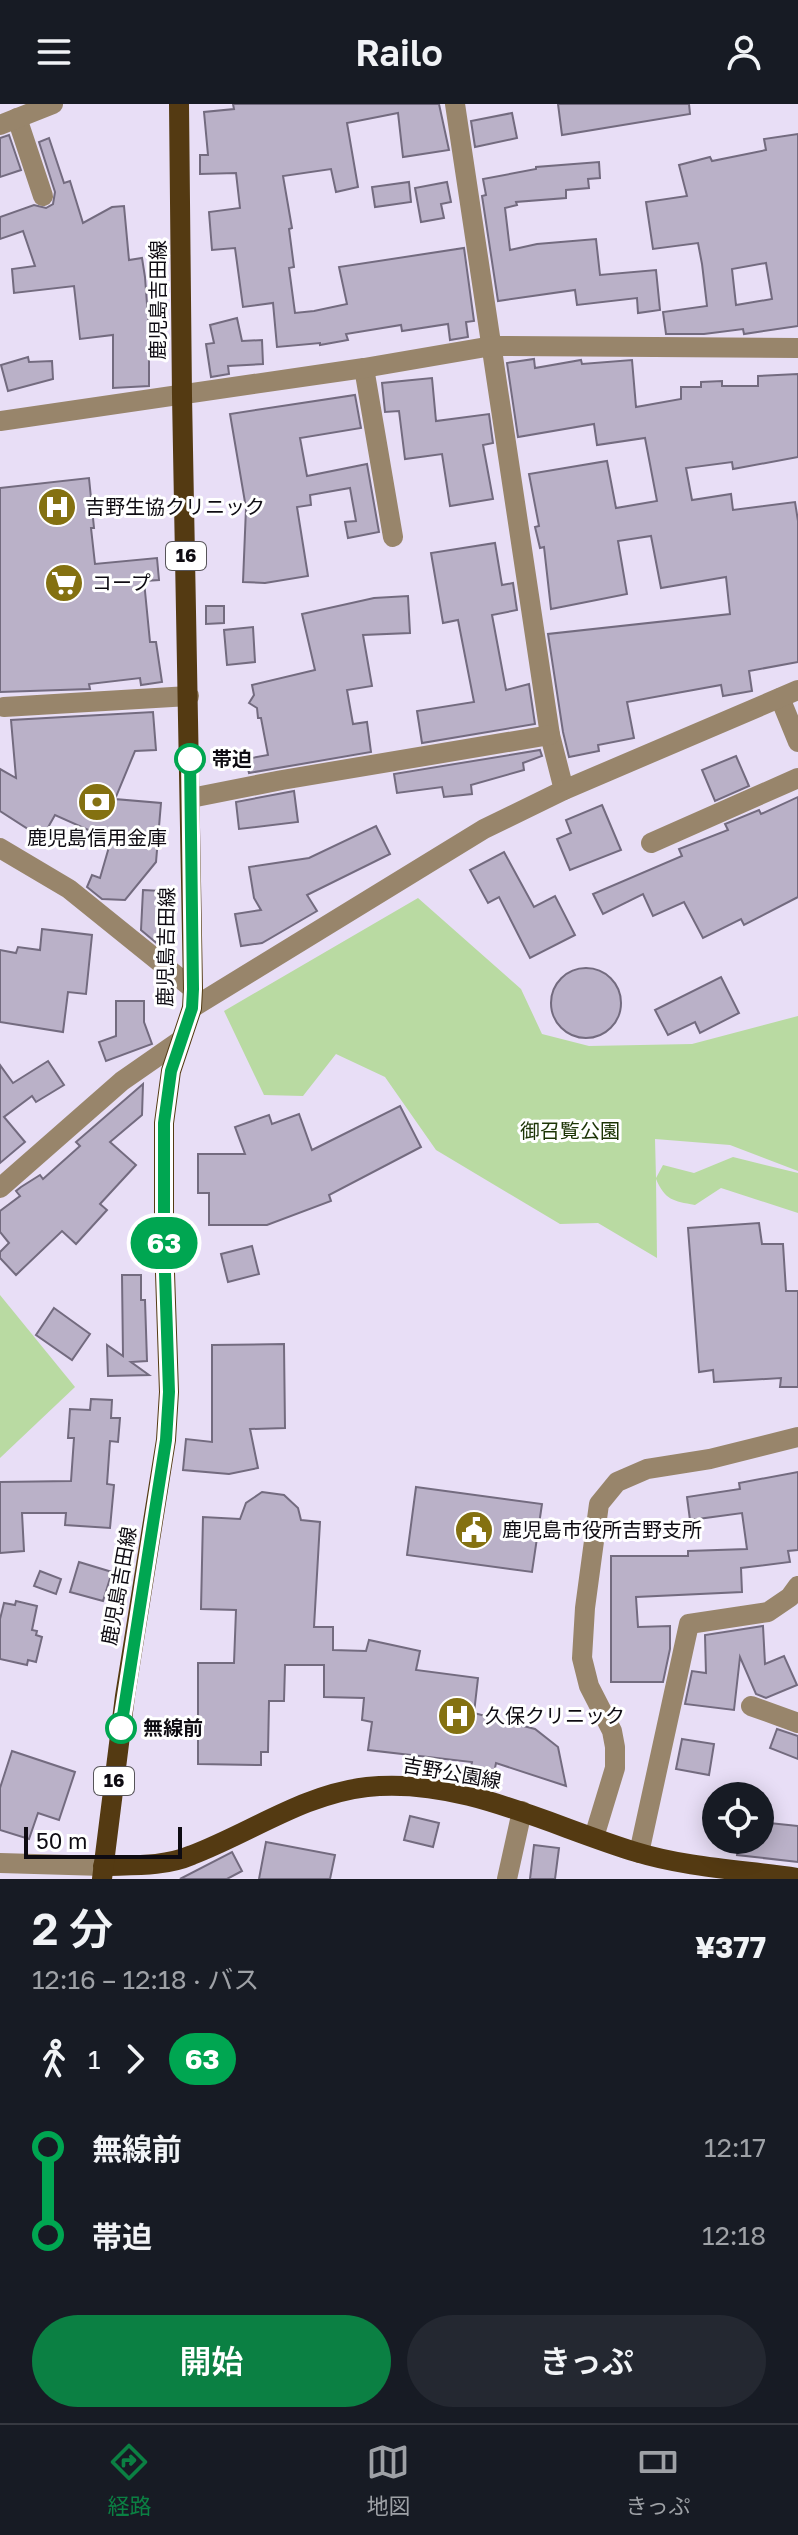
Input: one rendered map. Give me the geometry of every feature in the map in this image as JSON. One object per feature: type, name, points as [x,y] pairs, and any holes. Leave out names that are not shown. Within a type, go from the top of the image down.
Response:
[{"type":"main road","name":"鹿児島吉田線","points":[[102,1873],[125,1696],[166,1440],[169,1392],[164,1123],[171,1071],[192,998],[179,104]]},
{"type":"main road","name":"吉野公園線","points":[[102,1873],[164,1864],[192,1856],[334,1794],[367,1787],[408,1787],[454,1794],[522,1811],[639,1853],[798,1878]]},
{"type":"street","points":[[43,196],[18,115],[53,104]]},
{"type":"street","points":[[455,104],[550,735],[564,790]]},
{"type":"street","points":[[0,421],[182,396],[492,346],[798,348]]},
{"type":"street","points":[[364,368],[393,537]]},
{"type":"street","points":[[0,848],[69,889],[192,998],[484,829],[564,790],[789,694],[798,742]]},
{"type":"street","points":[[4,707],[189,696]]},
{"type":"street","points":[[191,798],[550,735]]},
{"type":"street","points":[[651,843],[798,778]]},
{"type":"street","points":[[0,1188],[122,1081],[181,1040]]},
{"type":"street","points":[[594,1837],[615,1768],[612,1731],[589,1686],[582,1658],[585,1608],[599,1504],[617,1482],[647,1469],[710,1459],[798,1437]]},
{"type":"street","points":[[639,1853],[689,1624],[768,1612],[790,1597],[798,1586]]},
{"type":"street","points":[[751,1706],[798,1723]]},
{"type":"street","points":[[507,1879],[522,1811]]},
{"type":"street","points":[[0,1863],[102,1873]]},
{"type":"green space","name":"御召覧公園","points":[[418,898],[521,989],[542,1034],[589,1046],[692,1044],[798,1016],[798,1171],[730,1145],[655,1139],[656,1178],[663,1165],[694,1173],[733,1157],[798,1173],[798,1213],[721,1188],[695,1205],[681,1202],[666,1195],[656,1179],[657,1258],[598,1223],[560,1224],[436,1150],[385,1077],[336,1054],[303,1096],[264,1095],[224,1011]]},
{"type":"green space","points":[[0,1295],[75,1387],[0,1458]]},
{"type":"building","points":[[233,104],[439,104],[449,150],[403,157],[398,113],[347,123],[358,187],[336,192],[331,169],[283,176],[292,228],[289,229],[294,267],[289,268],[295,313],[314,311],[347,304],[339,267],[464,248],[474,321],[466,322],[468,337],[450,340],[448,324],[402,331],[401,325],[346,334],[348,340],[320,345],[277,347],[273,303],[243,307],[235,248],[212,250],[209,212],[240,208],[236,173],[200,174],[200,155],[208,155],[204,112],[234,109]]},
{"type":"building","points":[[558,104],[689,104],[690,114],[562,135]]},
{"type":"building","points":[[512,113],[517,138],[475,147],[471,121]]},
{"type":"building","points":[[798,134],[798,326],[744,334],[743,329],[704,334],[666,334],[663,312],[707,306],[702,264],[698,243],[653,249],[646,202],[687,196],[679,165],[710,157],[712,161],[766,150],[764,139]],"holes":[[[766,263],[772,299],[736,305],[732,269]]]},
{"type":"building","points":[[9,135],[21,170],[0,177],[0,138]]},
{"type":"building","points":[[49,138],[64,183],[70,181],[83,223],[112,207],[124,206],[129,260],[142,258],[145,277],[149,386],[113,388],[113,335],[80,339],[74,286],[14,293],[12,269],[35,266],[23,231],[0,239],[0,217],[34,205],[46,208],[53,204],[55,192],[39,142]]},
{"type":"building","points":[[599,162],[600,178],[588,179],[589,188],[566,190],[566,198],[516,202],[517,205],[505,208],[510,250],[537,244],[596,239],[600,275],[656,270],[660,310],[638,313],[637,298],[577,305],[575,290],[498,301],[482,196],[486,195],[483,179],[536,167]]},
{"type":"building","points":[[409,182],[411,202],[375,207],[372,187]]},
{"type":"building","points":[[447,182],[451,202],[441,204],[444,218],[421,222],[415,188]]},
{"type":"building","points":[[237,318],[242,341],[262,340],[263,364],[228,366],[229,374],[211,377],[206,344],[214,343],[210,325]]},
{"type":"building","points":[[28,357],[29,362],[52,361],[53,379],[8,391],[1,365]]},
{"type":"building","points":[[534,359],[535,368],[581,360],[582,364],[632,360],[636,407],[681,399],[681,387],[701,387],[701,382],[722,381],[722,386],[758,386],[758,376],[798,374],[798,457],[733,469],[732,462],[686,468],[692,500],[731,494],[733,510],[795,502],[798,521],[798,662],[749,671],[752,691],[723,696],[721,685],[627,702],[634,738],[598,745],[599,751],[569,757],[548,634],[730,614],[726,577],[661,588],[651,536],[618,541],[627,594],[551,609],[544,547],[540,548],[535,527],[539,526],[529,474],[607,461],[616,508],[657,501],[645,438],[597,445],[594,424],[518,437],[507,363]]},
{"type":"building","points":[[432,378],[436,421],[489,414],[493,443],[483,445],[493,499],[450,506],[442,454],[405,459],[399,411],[385,412],[382,383]]},
{"type":"building","points":[[355,395],[361,428],[300,438],[307,476],[367,464],[379,532],[348,538],[345,522],[356,521],[350,488],[310,495],[311,505],[297,507],[308,576],[265,583],[243,582],[246,508],[230,414]]},
{"type":"building","points":[[89,478],[95,564],[157,558],[159,580],[144,581],[150,642],[156,642],[162,682],[141,685],[140,678],[89,684],[90,689],[0,692],[0,488]]},
{"type":"building","points":[[495,543],[502,585],[513,583],[517,610],[492,615],[506,690],[529,684],[535,724],[422,743],[417,711],[474,702],[458,620],[443,623],[431,553]]},
{"type":"building","points":[[408,596],[410,633],[363,635],[372,686],[347,690],[353,724],[367,722],[371,752],[249,773],[246,759],[268,755],[261,718],[258,718],[257,708],[249,703],[254,695],[252,685],[315,670],[302,614],[374,598]]},
{"type":"building","points":[[206,606],[224,606],[224,623],[206,624]]},
{"type":"building","points":[[253,627],[255,662],[227,665],[224,630]]},
{"type":"building","points":[[153,712],[156,750],[135,751],[115,799],[161,803],[156,862],[125,900],[102,899],[87,887],[92,875],[100,878],[111,840],[55,815],[42,838],[0,811],[0,769],[16,778],[11,720]]},
{"type":"building","points":[[540,750],[542,756],[523,763],[524,770],[471,785],[472,794],[444,797],[442,787],[397,793],[394,774]]},
{"type":"building","points":[[736,756],[749,786],[715,801],[702,770]]},
{"type":"building","points":[[294,791],[298,822],[239,829],[236,802]]},
{"type":"building","points":[[798,797],[798,897],[744,925],[741,919],[703,938],[684,902],[653,916],[643,894],[603,914],[593,894],[682,856],[679,849],[728,830],[725,824],[759,810],[761,814]]},
{"type":"building","points":[[602,805],[621,850],[570,870],[557,839],[571,833],[566,820]]},
{"type":"building","points":[[376,826],[390,854],[307,895],[317,911],[262,943],[241,946],[235,914],[261,910],[254,898],[249,867],[309,858]]},
{"type":"building","points":[[504,852],[534,907],[555,896],[575,935],[530,958],[499,897],[488,903],[470,870]]},
{"type":"building","points":[[143,890],[162,891],[160,946],[141,930]]},
{"type":"building","points":[[42,929],[92,935],[86,994],[68,992],[63,1032],[0,1022],[0,950],[16,953],[18,947],[40,950]]},
{"type":"building","points":[[593,968],[615,983],[621,1003],[619,1017],[611,1028],[600,1036],[579,1038],[561,1028],[553,1017],[551,996],[561,978],[572,970]]},
{"type":"building","points":[[721,977],[739,1013],[700,1033],[695,1022],[668,1035],[655,1010]]},
{"type":"building","points":[[116,1001],[144,1001],[144,1022],[152,1044],[106,1061],[99,1042],[116,1036]]},
{"type":"building","points":[[48,1061],[64,1085],[36,1102],[32,1096],[4,1117],[25,1142],[0,1163],[0,1065],[13,1083]]},
{"type":"building","points":[[143,1084],[142,1115],[110,1142],[136,1165],[100,1204],[107,1210],[76,1244],[62,1231],[16,1275],[0,1258],[0,1252],[9,1243],[0,1232],[0,1211],[20,1196],[16,1191],[21,1187],[40,1175],[43,1179],[80,1146],[76,1142]]},
{"type":"building","points":[[400,1106],[421,1147],[329,1195],[331,1201],[267,1225],[209,1225],[209,1193],[198,1193],[198,1154],[245,1154],[235,1127],[269,1115],[272,1124],[299,1114],[312,1150]]},
{"type":"building","points":[[759,1223],[762,1244],[783,1244],[786,1291],[798,1291],[798,1387],[780,1387],[781,1378],[714,1382],[713,1370],[699,1372],[688,1228]]},
{"type":"building","points":[[252,1246],[259,1274],[228,1282],[221,1254]]},
{"type":"building","points":[[122,1275],[141,1275],[147,1361],[131,1362],[149,1375],[108,1376],[107,1345],[123,1356]]},
{"type":"building","points":[[54,1308],[90,1334],[72,1360],[36,1335]]},
{"type":"building","points":[[284,1344],[285,1428],[250,1429],[258,1468],[229,1474],[183,1470],[186,1439],[212,1442],[212,1345]]},
{"type":"building","points":[[91,1399],[112,1400],[111,1418],[120,1418],[118,1442],[110,1441],[107,1484],[114,1485],[110,1528],[65,1525],[66,1513],[22,1513],[24,1551],[0,1553],[0,1482],[71,1481],[74,1438],[68,1438],[70,1409],[90,1410]]},
{"type":"building","points":[[798,1472],[798,1550],[788,1551],[790,1562],[741,1568],[742,1592],[636,1597],[638,1627],[670,1626],[670,1649],[663,1682],[611,1682],[611,1556],[688,1556],[688,1551],[747,1549],[742,1513],[690,1520],[687,1497],[740,1489],[739,1483]]},
{"type":"building","name":"鹿児島市役所吉野支所","points":[[416,1487],[542,1504],[532,1572],[407,1555]]},
{"type":"building","points":[[262,1492],[284,1495],[298,1508],[301,1520],[320,1522],[314,1627],[333,1627],[333,1650],[366,1651],[369,1640],[420,1651],[416,1670],[478,1678],[474,1713],[535,1729],[558,1747],[566,1786],[496,1763],[494,1773],[471,1767],[472,1762],[368,1750],[372,1722],[362,1720],[364,1698],[324,1697],[324,1665],[285,1665],[284,1701],[269,1701],[268,1752],[261,1752],[261,1765],[198,1764],[198,1663],[234,1663],[236,1610],[201,1609],[203,1517],[240,1519],[246,1503]]},
{"type":"building","points":[[79,1562],[112,1572],[103,1601],[70,1592]]},
{"type":"building","points":[[40,1571],[61,1579],[56,1594],[34,1586]]},
{"type":"building","points":[[16,1601],[37,1606],[32,1630],[42,1637],[36,1662],[28,1660],[27,1665],[0,1659],[0,1619],[4,1603],[15,1605]]},
{"type":"building","points":[[763,1626],[765,1664],[784,1656],[797,1685],[766,1698],[756,1694],[740,1657],[734,1710],[685,1704],[692,1671],[706,1673],[705,1635]]},
{"type":"building","points":[[777,1729],[798,1736],[798,1759],[770,1748]]},
{"type":"building","points":[[682,1739],[714,1744],[709,1775],[676,1769]]},
{"type":"building","points":[[12,1751],[75,1772],[59,1820],[38,1813],[29,1839],[0,1830],[0,1788]]},
{"type":"building","points":[[410,1816],[439,1823],[433,1847],[404,1840]]},
{"type":"building","points":[[774,1823],[798,1826],[798,1862],[737,1855],[774,1854]]},
{"type":"building","points":[[266,1842],[335,1855],[330,1879],[259,1879]]},
{"type":"building","points":[[534,1845],[559,1848],[555,1879],[530,1879]]},
{"type":"building","points":[[232,1852],[242,1871],[227,1879],[180,1879]]},
{"type":"bus line","name":"63","points":[[121,1728],[166,1440],[169,1392],[164,1123],[171,1071],[192,1008],[190,759]]},
{"type":"place","name":"吉野生協クリニック","points":[[57,507]]},
{"type":"place","name":"コープ","points":[[64,583]]},
{"type":"place","name":"帯迫","points":[[190,759]]},
{"type":"place","name":"鹿児島信用金庫","points":[[97,802]]},
{"type":"place","name":"鹿児島市役所吉野支所","points":[[474,1530]]},
{"type":"place","name":"久保クリニック","points":[[457,1716]]},
{"type":"place","name":"無線前","points":[[121,1728]]}]
